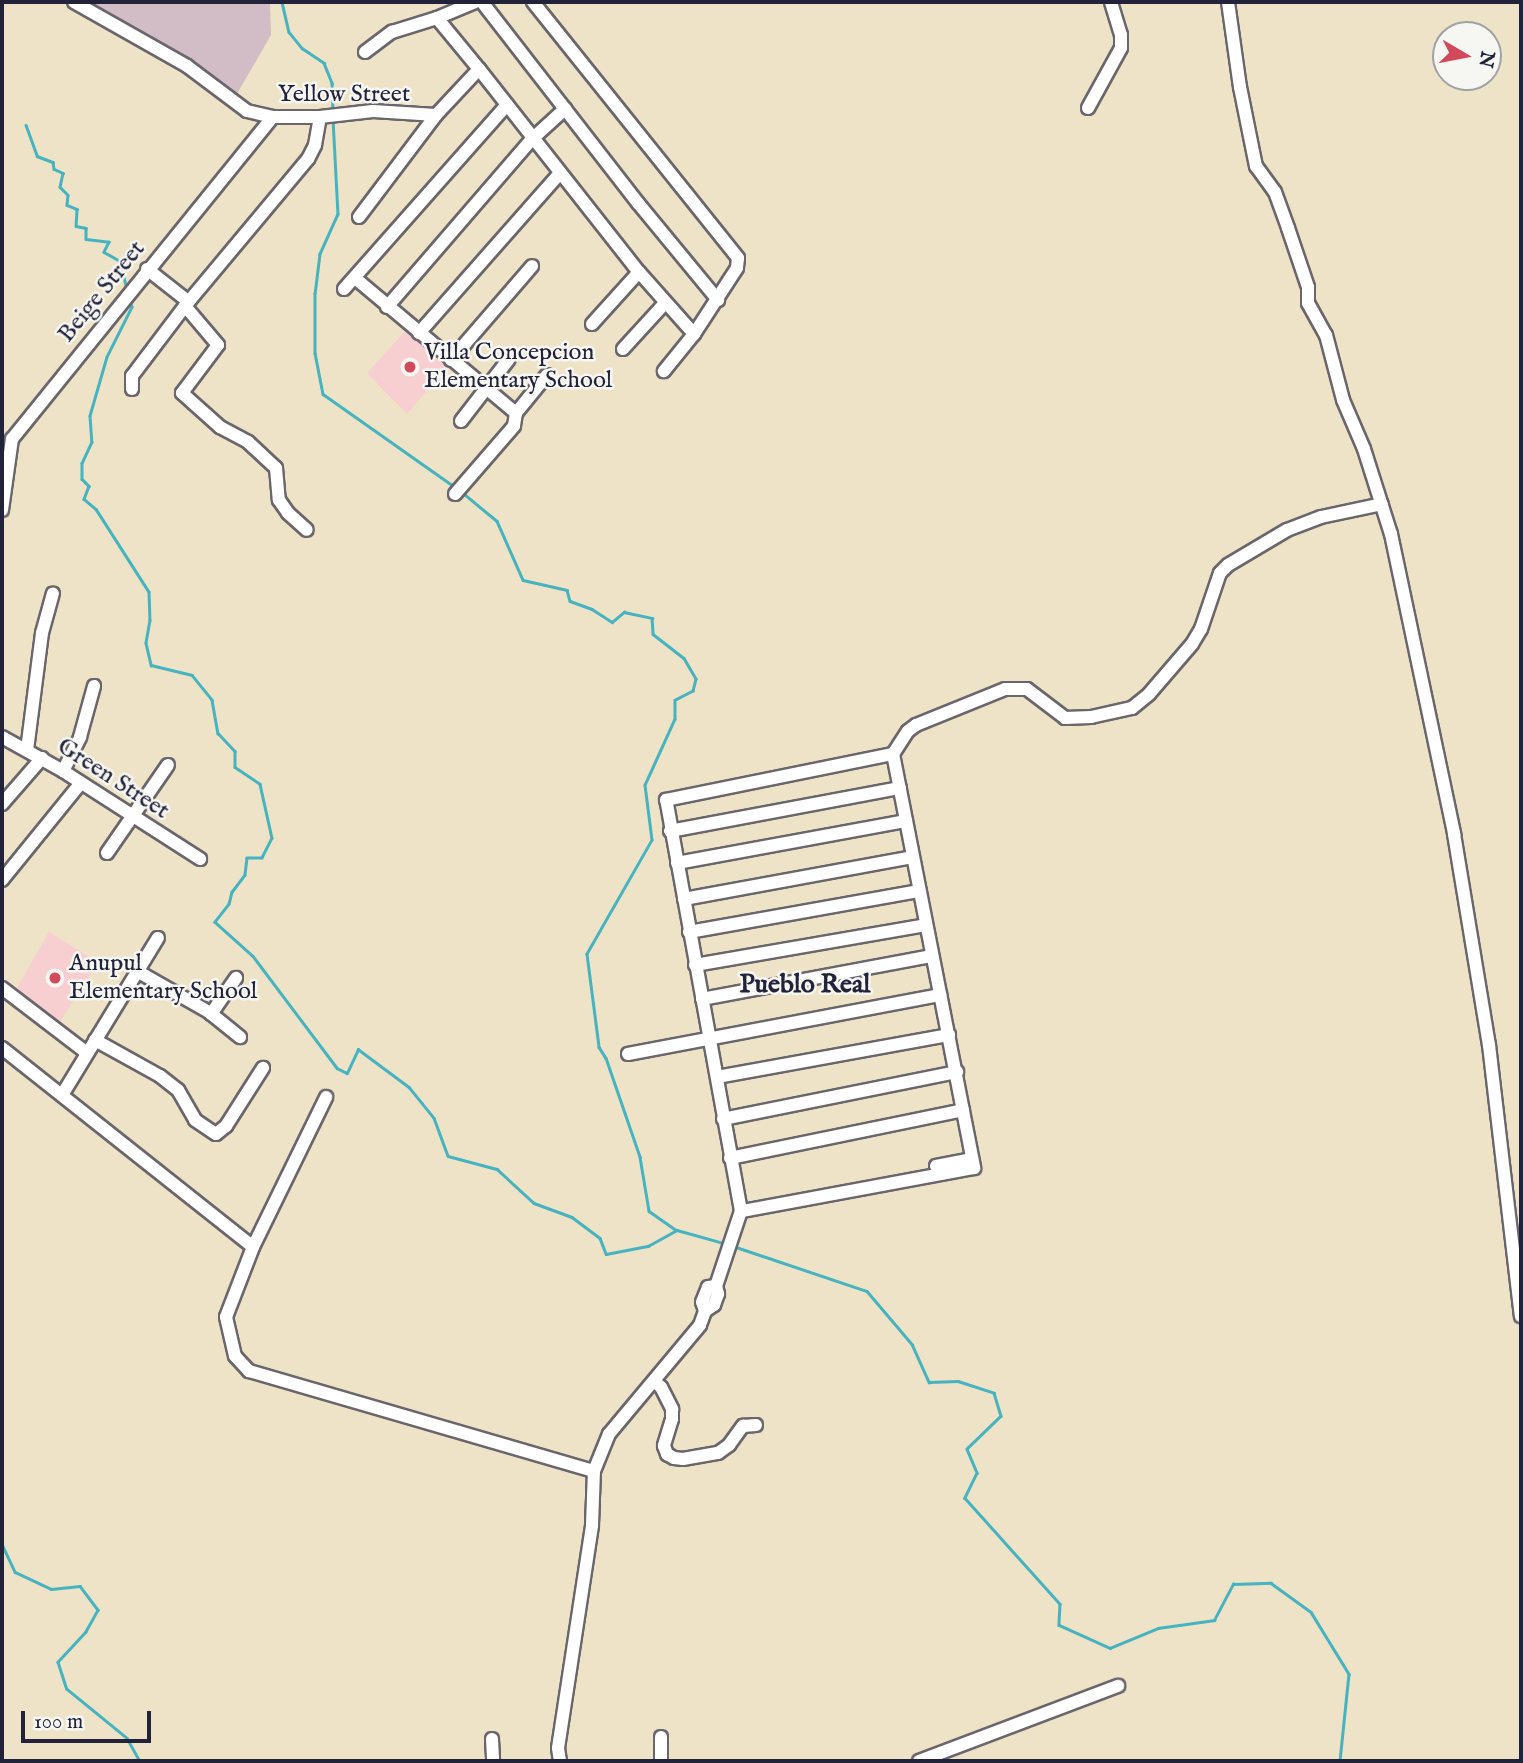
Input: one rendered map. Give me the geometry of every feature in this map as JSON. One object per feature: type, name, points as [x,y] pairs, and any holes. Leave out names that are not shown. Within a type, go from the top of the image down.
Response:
[{"type":"street","name":"Yellow Street","points":[[74,2],[187,66],[247,111],[273,117],[322,117],[373,111],[436,115]]},
{"type":"street","points":[[365,52],[392,32],[437,18],[454,6],[475,2]]},
{"type":"street","points":[[482,2],[718,300]]},
{"type":"street","points":[[533,2],[738,258],[737,268],[718,300],[664,371]]},
{"type":"street","points":[[1088,108],[1121,48],[1121,35],[1111,2]]},
{"type":"street","points":[[1228,2],[1240,87],[1256,166],[1275,192],[1308,287],[1308,303],[1326,335],[1343,400],[1382,504],[1407,605],[1454,834],[1499,1110],[1521,1316]]},
{"type":"street","points":[[437,18],[508,105],[559,174],[665,303],[694,334]]},
{"type":"street","points":[[359,217],[436,115],[479,69]]},
{"type":"street","points":[[344,289],[508,105]]},
{"type":"street","points":[[387,307],[532,139],[565,110]]},
{"type":"street","name":"Beige Street","points":[[2,510],[7,438],[273,117]]},
{"type":"street","points":[[132,389],[132,376],[187,304],[308,159],[315,145],[322,117]]},
{"type":"street","points":[[419,333],[559,174]]},
{"type":"street","points":[[451,360],[532,266]]},
{"type":"street","points":[[147,269],[187,304],[218,345],[181,393],[220,427],[248,442],[276,468],[279,500],[288,513],[307,530]]},
{"type":"street","points":[[592,324],[639,272]]},
{"type":"street","points":[[355,278],[516,413]]},
{"type":"street","points":[[623,349],[665,303]]},
{"type":"street","points":[[461,421],[509,359]]},
{"type":"street","points":[[459,490],[514,426],[516,413],[547,375]]},
{"type":"street","points":[[560,1761],[561,1723],[592,1525],[594,1471],[609,1434],[700,1325],[705,1311],[714,1304],[718,1294],[716,1286],[741,1208],[665,804],[667,797],[892,754],[908,731],[916,725],[1005,689],[1027,690],[1065,718],[1091,717],[1132,708],[1149,694],[1192,644],[1201,629],[1220,573],[1228,565],[1287,530],[1321,517],[1382,504]]},
{"type":"street","points":[[27,750],[36,674],[53,593]]},
{"type":"street","points":[[63,771],[80,737],[94,686]]},
{"type":"street","name":"Green Street","points":[[2,737],[42,758],[200,859]]},
{"type":"street","points":[[741,1208],[974,1168],[892,754]]},
{"type":"street","points":[[2,804],[42,758]]},
{"type":"street","points":[[107,853],[134,818],[168,765]]},
{"type":"street","points":[[2,880],[80,784]]},
{"type":"street","points":[[670,831],[900,788]]},
{"type":"street","points":[[677,863],[906,821]]},
{"type":"street","points":[[684,899],[912,856]]},
{"type":"street","points":[[689,932],[919,891]]},
{"type":"street","points":[[695,965],[926,925]]},
{"type":"street","points":[[62,1095],[158,939]]},
{"type":"street","points":[[702,999],[932,956]]},
{"type":"street","points":[[137,971],[211,1014],[240,1037]]},
{"type":"street","points":[[211,1014],[236,978]]},
{"type":"street","points":[[2,988],[87,1053]]},
{"type":"street","points":[[628,1054],[940,995]]},
{"type":"street","points":[[717,1077],[949,1035]]},
{"type":"street","points":[[95,1040],[160,1076],[178,1090],[195,1120],[216,1134],[226,1126],[263,1068]]},
{"type":"street","points":[[2,1048],[253,1247]]},
{"type":"street","points":[[723,1119],[957,1072]]},
{"type":"street","points":[[326,1097],[253,1247],[226,1317],[235,1356],[249,1371],[594,1471]]},
{"type":"street","points":[[730,1158],[963,1110]]},
{"type":"street","points":[[654,1381],[661,1387],[672,1409],[672,1419],[664,1446],[667,1454],[674,1458],[718,1453],[729,1445],[743,1426],[756,1425]]},
{"type":"street","points":[[919,1761],[1118,1686]]},
{"type":"street","points":[[660,1761],[661,1737]]},
{"type":"street","points":[[492,1739],[493,1761]]},
{"type":"shaded area","points":[[76,2],[270,2],[271,35],[234,99]]},
{"type":"shaded area","name":"Villa Concepcion Elementary School","points":[[409,327],[452,361],[407,414],[367,373]]},
{"type":"shaded area","name":"Anupul Elementary School","points":[[49,932],[98,962],[58,1025],[13,995]]},
{"type":"waterway","points":[[282,2],[289,32],[302,48],[324,63],[332,83],[333,113]]},
{"type":"waterway","points":[[333,119],[338,214],[320,254],[315,293],[315,353],[323,394],[455,487]]},
{"type":"waterway","points":[[26,125],[37,156],[53,162],[54,169],[63,173],[60,187],[68,195],[67,205],[77,209],[76,226],[86,228],[86,239],[109,242],[104,252],[120,261],[127,290]]},
{"type":"waterway","points":[[130,300],[132,307],[107,357],[90,416],[92,442],[82,463],[82,479],[89,486],[84,499],[96,509],[149,592],[150,620],[146,643],[151,665],[192,675],[212,700],[218,733],[235,751],[235,767],[260,784],[272,838],[262,858],[247,858],[245,875],[232,892],[229,904],[215,922],[253,956],[337,1068],[347,1073],[358,1049],[409,1087],[434,1118],[448,1156],[497,1169],[534,1203],[572,1217],[600,1238],[606,1254],[648,1246],[677,1230],[727,1244]]},
{"type":"waterway","points":[[463,493],[497,521],[523,580],[567,590],[570,601],[592,609],[612,622],[624,612],[652,618],[653,634],[684,658],[696,679],[693,691],[675,700],[675,719],[645,785],[652,840],[587,954],[599,1047],[606,1058],[640,1157],[649,1211],[676,1230]]},
{"type":"waterway","points":[[733,1246],[867,1291],[912,1344],[929,1382],[958,1381],[994,1393],[1001,1416],[967,1449],[977,1473],[965,1498],[1060,1604],[1059,1625],[1110,1648],[1158,1628],[1214,1620],[1233,1584],[1271,1583],[1311,1612],[1349,1674],[1340,1761]]},
{"type":"waterway","points":[[2,1544],[15,1572],[51,1589],[80,1586],[98,1610],[86,1632],[58,1662],[67,1689],[127,1738],[140,1761]]},
{"type":"place","name":"Villa Concepcion Elementary School","points":[[410,367]]},
{"type":"place","name":"Anupul Elementary School","points":[[55,978]]},
{"type":"district","name":"Pueblo Real","points":[[805,985]]}]
